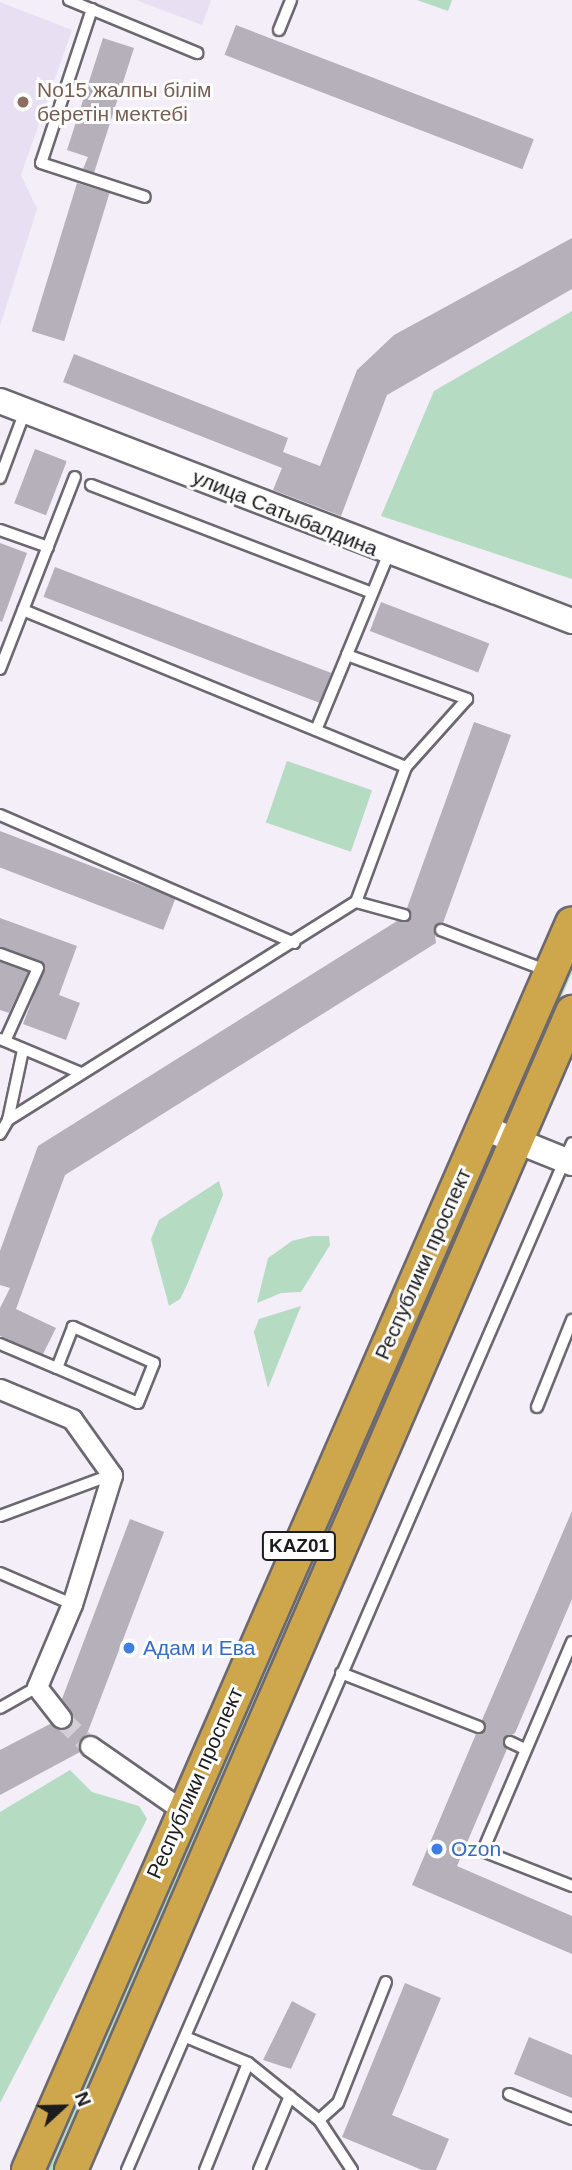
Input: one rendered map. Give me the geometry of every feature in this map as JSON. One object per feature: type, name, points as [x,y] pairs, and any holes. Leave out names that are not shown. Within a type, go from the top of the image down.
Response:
[{"type":"highway","name":"Республики проспект","points":[[28,2170],[182,1810],[572,923]]},
{"type":"highway","name":"Республики проспект","points":[[71,2170],[572,1012]]},
{"type":"street","name":"улица Сатыбалдина","points":[[0,401],[389,554],[572,621]]},
{"type":"street","points":[[482,1127],[516,1142],[570,1156]]},
{"type":"street","points":[[0,1389],[72,1419],[112,1475],[72,1604],[37,1687],[61,1718]]},
{"type":"street","points":[[90,1746],[182,1810]]},
{"type":"lane","points":[[69,0],[197,53]]},
{"type":"lane","points":[[279,30],[291,0]]},
{"type":"lane","points":[[92,9],[41,163],[145,197]]},
{"type":"lane","points":[[0,478],[25,411]]},
{"type":"lane","points":[[0,668],[75,477]]},
{"type":"lane","points":[[91,485],[372,593]]},
{"type":"lane","points":[[0,530],[48,547]]},
{"type":"lane","points":[[316,730],[389,554]]},
{"type":"lane","points":[[23,610],[406,767]]},
{"type":"lane","points":[[8,1120],[356,902],[406,767],[467,699],[347,655]]},
{"type":"lane","points":[[0,815],[294,943]]},
{"type":"lane","points":[[356,902],[404,915]]},
{"type":"lane","points":[[441,930],[551,972]]},
{"type":"lane","points":[[0,954],[38,968],[2,1040],[81,1073]]},
{"type":"lane","points":[[0,1134],[8,1120],[23,1050]]},
{"type":"lane","points":[[127,2170],[188,2038],[341,1673],[570,1156]]},
{"type":"lane","points":[[537,1407],[572,1320]]},
{"type":"lane","points":[[0,1344],[138,1403],[154,1363],[73,1327],[57,1368]]},
{"type":"lane","points":[[0,1517],[112,1475]]},
{"type":"lane","points":[[0,1573],[72,1604]]},
{"type":"lane","points":[[572,1642],[483,1851],[572,1886]]},
{"type":"lane","points":[[341,1673],[479,1727]]},
{"type":"lane","points":[[0,1708],[37,1687]]},
{"type":"lane","points":[[510,1742],[525,1749]]},
{"type":"lane","points":[[319,2120],[338,2103],[386,1982]]},
{"type":"lane","points":[[188,2038],[248,2063],[290,2096],[319,2120],[352,2170]]},
{"type":"lane","points":[[205,2170],[248,2063]]},
{"type":"lane","points":[[509,2094],[572,2119]]},
{"type":"lane","points":[[259,2170],[290,2096]]},
{"type":"shaded area","points":[[136,0],[211,0],[202,25]]},
{"type":"shaded area","name":"No15 жалпы білім беретін мектебі","points":[[0,2],[72,30],[21,175],[37,209],[0,326]]},
{"type":"green space","points":[[417,0],[452,0],[448,11]]},
{"type":"green space","points":[[572,311],[572,579],[381,516],[434,391]]},
{"type":"green space","points":[[287,761],[372,790],[351,852],[266,822]]},
{"type":"green space","points":[[572,949],[572,973],[510,1115],[502,1112]]},
{"type":"green space","points":[[484,1156],[490,1158],[54,2170],[44,2170]]},
{"type":"green space","points":[[219,1181],[223,1195],[187,1285],[180,1299],[169,1306],[151,1239],[159,1220]]},
{"type":"green space","points":[[312,1236],[329,1236],[330,1245],[301,1292],[281,1293],[257,1303],[268,1258],[292,1241]]},
{"type":"green space","points":[[301,1306],[268,1388],[254,1332],[259,1319]]},
{"type":"green space","points":[[70,1770],[92,1792],[139,1806],[147,1819],[0,2103],[0,1812]]},
{"type":"building","points":[[236,25],[534,139],[522,169],[225,55]]},
{"type":"building","points":[[103,38],[134,48],[94,173],[83,169],[88,157],[67,150]]},
{"type":"building","points":[[77,183],[110,193],[64,341],[32,331]]},
{"type":"building","points":[[572,238],[572,289],[387,395],[341,516],[273,490],[282,468],[63,382],[74,354],[288,438],[283,452],[320,466],[357,370],[394,335]]},
{"type":"building","points":[[35,449],[67,461],[46,515],[14,503]]},
{"type":"building","points":[[0,543],[27,553],[2,622],[0,621]]},
{"type":"building","points":[[55,567],[331,673],[320,703],[44,597]]},
{"type":"building","points":[[381,602],[489,644],[478,673],[370,631]]},
{"type":"building","points":[[474,722],[511,735],[443,923],[434,928],[436,943],[65,1175],[16,1309],[56,1328],[43,1354],[0,1336],[0,1308],[10,1288],[0,1285],[0,1251],[38,1146],[397,921],[409,921],[411,914],[407,908]]},
{"type":"building","points":[[0,831],[176,898],[163,930],[0,867]]},
{"type":"building","points":[[0,918],[77,946],[59,995],[80,1003],[66,1040],[23,1024],[45,966],[0,947]]},
{"type":"building","points":[[0,962],[28,972],[9,1013],[0,1010]]},
{"type":"building","points":[[572,1511],[572,1599],[515,1733],[503,1740],[507,1749],[457,1866],[572,1916],[572,1954],[412,1885],[476,1734],[486,1730],[482,1720]]},
{"type":"building","points":[[130,1519],[164,1532],[87,1734],[80,1740],[80,1752],[0,1795],[0,1750],[50,1724],[62,1730],[72,1723],[71,1711],[62,1699]]},
{"type":"building","points":[[405,1983],[441,1998],[392,2115],[449,2139],[436,2170],[422,2170],[342,2137]]},
{"type":"building","points":[[292,2001],[316,2014],[291,2069],[263,2060]]},
{"type":"building","points":[[529,2037],[572,2055],[572,2098],[514,2074]]},
{"type":"tunnel","points":[[61,1718],[90,1746]]},
{"type":"place","name":"No15 жалпы білім беретін мектебі","points":[[23,102]]},
{"type":"place","name":"Адам и Ева","points":[[129,1648]]},
{"type":"place","name":"Ozon","points":[[437,1849]]}]
